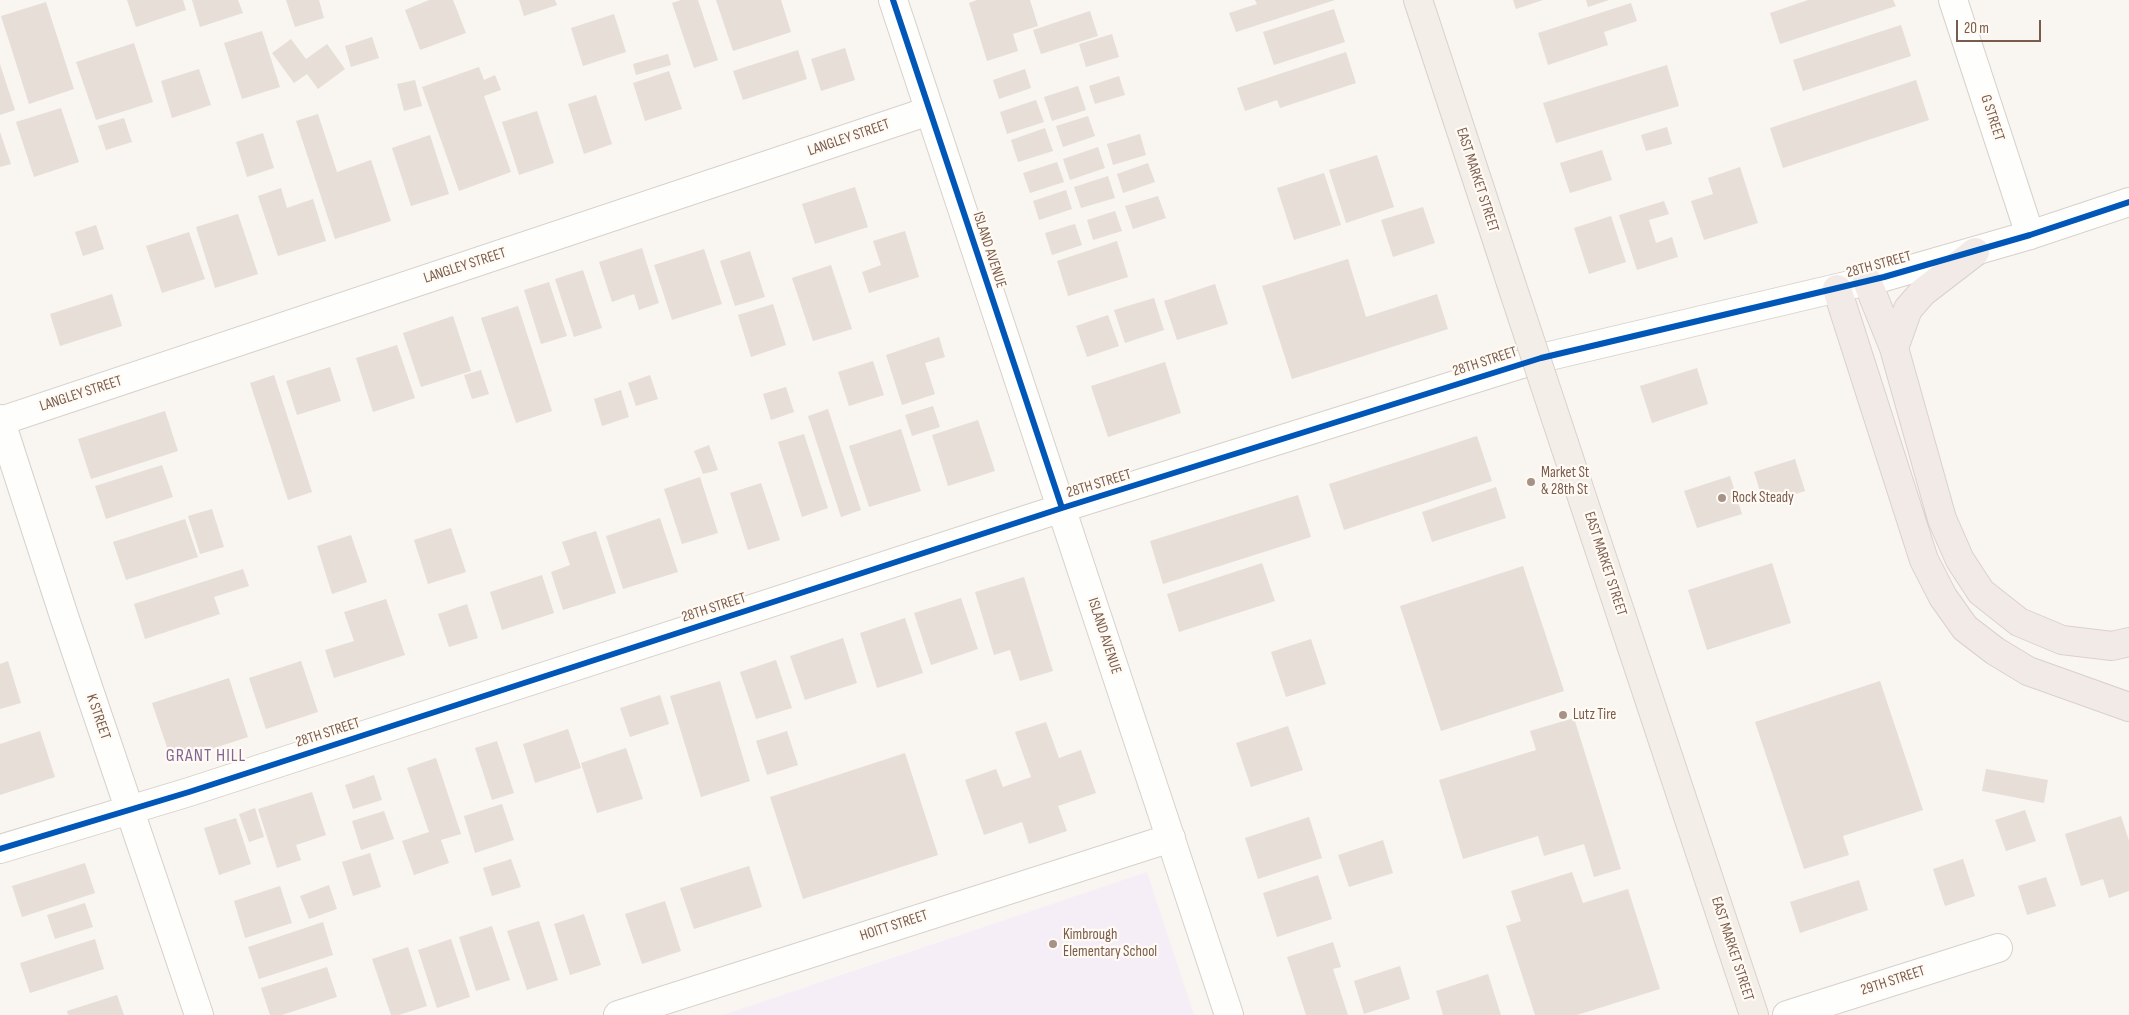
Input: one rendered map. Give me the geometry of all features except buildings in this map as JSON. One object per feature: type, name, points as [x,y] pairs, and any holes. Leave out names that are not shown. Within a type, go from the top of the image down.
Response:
[{"type":"highway","points":[[1894,348],[1908,309],[1922,292],[1975,252]]},
{"type":"highway","points":[[1867,281],[1894,348],[1942,519],[1960,560],[1981,592],[2019,622],[2062,640],[2112,646],[2129,642]]},
{"type":"highway","points":[[1837,289],[1924,560],[1949,605],[1965,628],[1995,651],[2028,671],[2129,707]]},
{"type":"main road","name":"EAST MARKET STREET","points":[[1418,0],[1754,1015]]},
{"type":"street","name":"ISLAND AVENUE","points":[[893,0],[1229,1015]]},
{"type":"street","name":"G STREET","points":[[1953,0],[2030,235]]},
{"type":"street","name":"LANGLEY STREET","points":[[0,420],[930,111]]},
{"type":"street","name":"28TH STREET","points":[[0,849],[131,810],[1062,508],[1541,358],[1837,289],[1975,252],[2129,202]]},
{"type":"street","name":"K STREET","points":[[0,420],[199,1015]]},
{"type":"street","name":"HOITT STREET","points":[[618,1015],[1171,838]]},
{"type":"street","name":"29TH STREET","points":[[1787,1015],[1998,948]]},
{"type":"shaded area","name":"Kimbrough Elementary School","points":[[1147,872],[1194,1015],[723,1015]]},
{"type":"cycle path","points":[[893,0],[1062,508]]},
{"type":"cycle path","points":[[0,849],[189,792],[1062,508],[1541,358],[1884,277],[2030,235],[2129,202]]},
{"type":"place","name":"Market St & 28th St","points":[[1531,482]]},
{"type":"place","name":"Rock Steady","points":[[1722,498]]},
{"type":"place","name":"Lutz Tire","points":[[1563,715]]},
{"type":"place","name":"Kimbrough Elementary School","points":[[1053,944]]},
{"type":"district","name":"GRANT HILL","points":[[206,756]]}]
